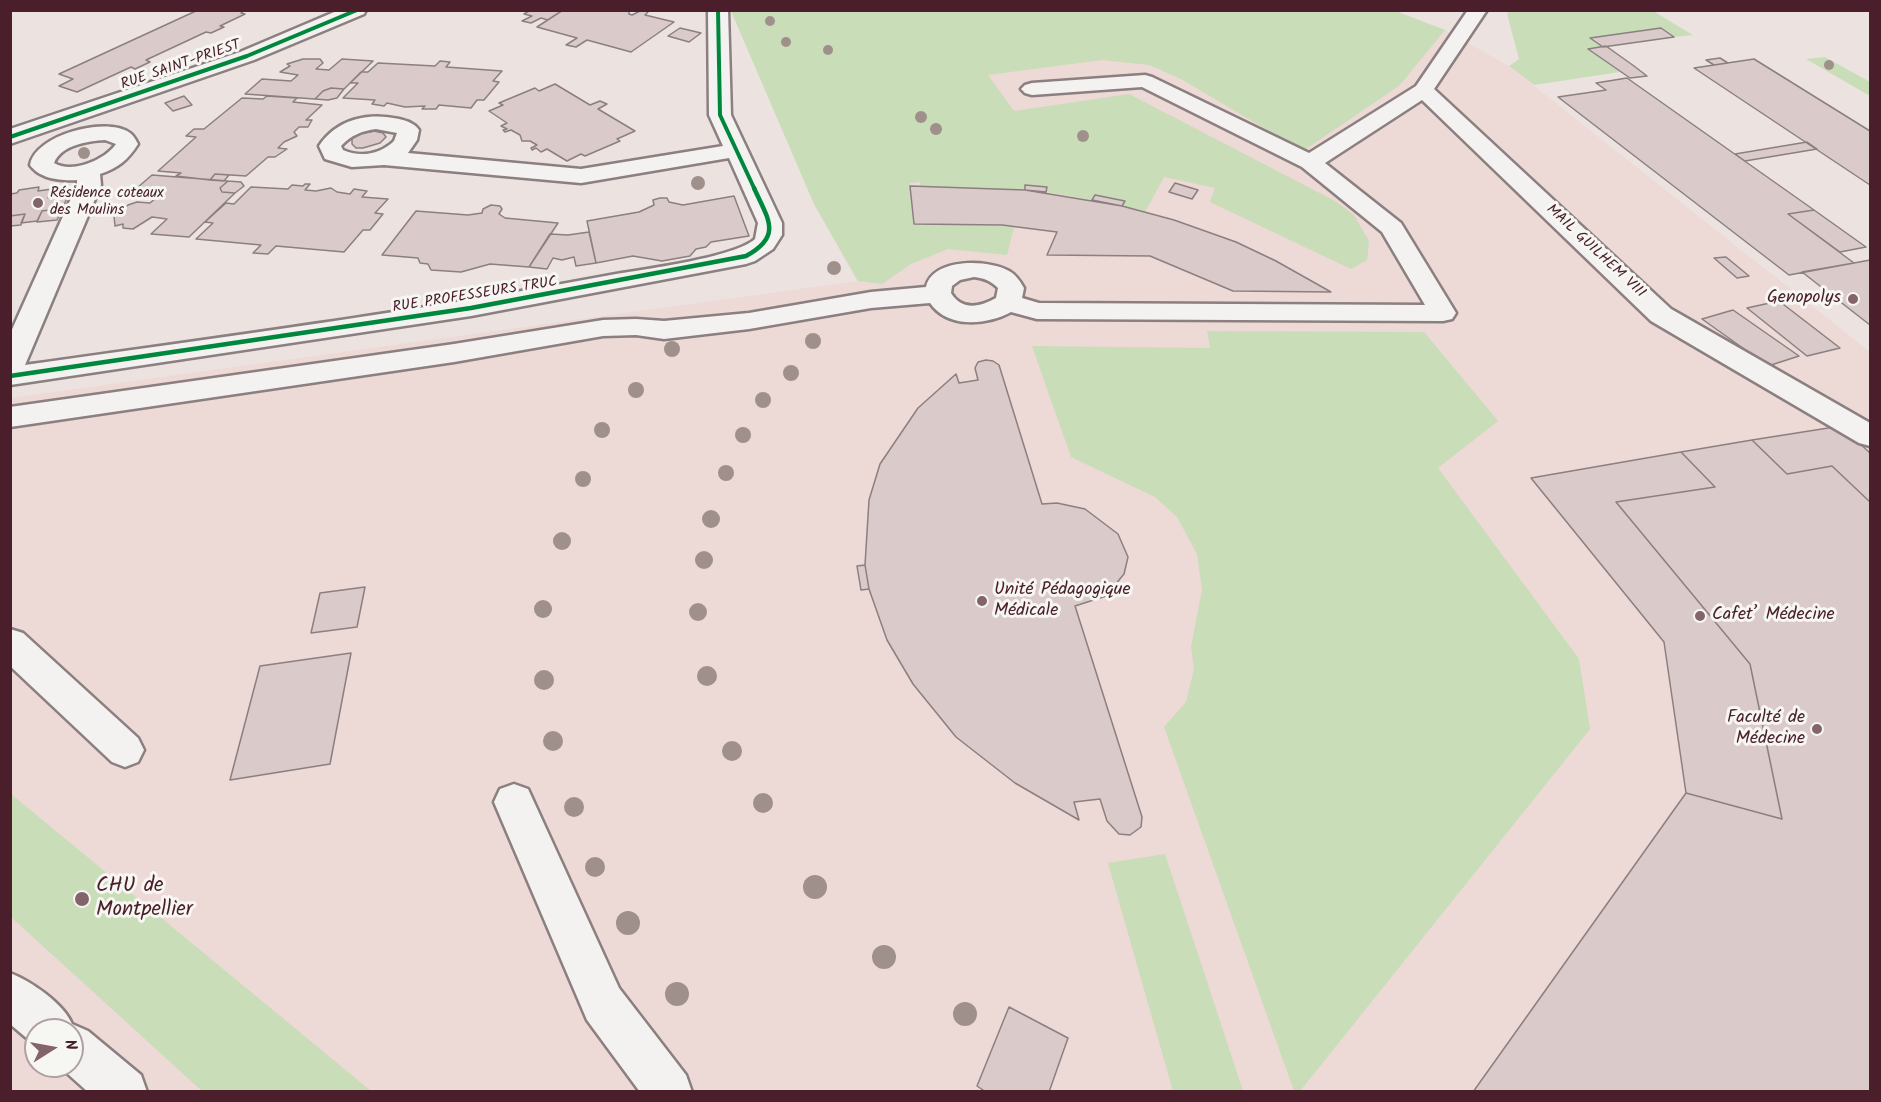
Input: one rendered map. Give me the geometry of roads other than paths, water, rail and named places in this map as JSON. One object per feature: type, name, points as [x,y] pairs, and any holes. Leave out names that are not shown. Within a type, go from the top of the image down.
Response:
[{"type":"street","name":"RUE SAINT-PRIEST","points":[[10,137],[247,56],[357,10]]},
{"type":"street","name":"RUE PROFESSEURS TRUC","points":[[10,376],[453,313],[594,288],[746,256],[763,247],[771,233],[770,223],[720,115],[718,10]]},
{"type":"street","points":[[1310,162],[1423,90],[1478,10]]},
{"type":"street","points":[[1008,302],[1037,311],[1443,313],[1392,228],[1310,162],[1145,81],[1032,89]]},
{"type":"street","name":"MAIL GUILHEM VIII","points":[[1423,90],[1661,315],[1870,436]]},
{"type":"street","points":[[384,158],[401,149],[408,138],[408,130],[399,125],[368,124],[348,128],[336,135],[330,146],[333,154],[344,160],[362,161],[384,158],[581,176],[737,150]]},
{"type":"street","points":[[10,367],[89,185],[88,170]]},
{"type":"street","points":[[974,269],[992,273],[1006,280],[1011,288],[1008,302],[992,312],[967,314],[945,306],[937,294],[938,286],[942,279],[951,274],[974,269]]},
{"type":"street","points":[[10,417],[454,353],[603,328],[636,327],[664,330],[749,321],[871,300],[937,294]]},
{"type":"street","points":[[10,643],[125,750]]},
{"type":"street","points":[[514,802],[603,1004],[669,1092]]},
{"type":"street","points":[[10,994],[38,1018]]},
{"type":"street","points":[[84,1057],[124,1092]]},
{"type":"place","name":"Résidence coteaux des Moulins","points":[[38,203]]},
{"type":"place","name":"Genopolys","points":[[1853,299]]},
{"type":"place","name":"Unité Pédagogique Médicale","points":[[982,601]]},
{"type":"place","name":"Cafet’ Médecine","points":[[1700,616]]},
{"type":"place","name":"Faculté de Médecine","points":[[1817,729]]},
{"type":"place","name":"CHU de Montpellier","points":[[82,899]]}]
